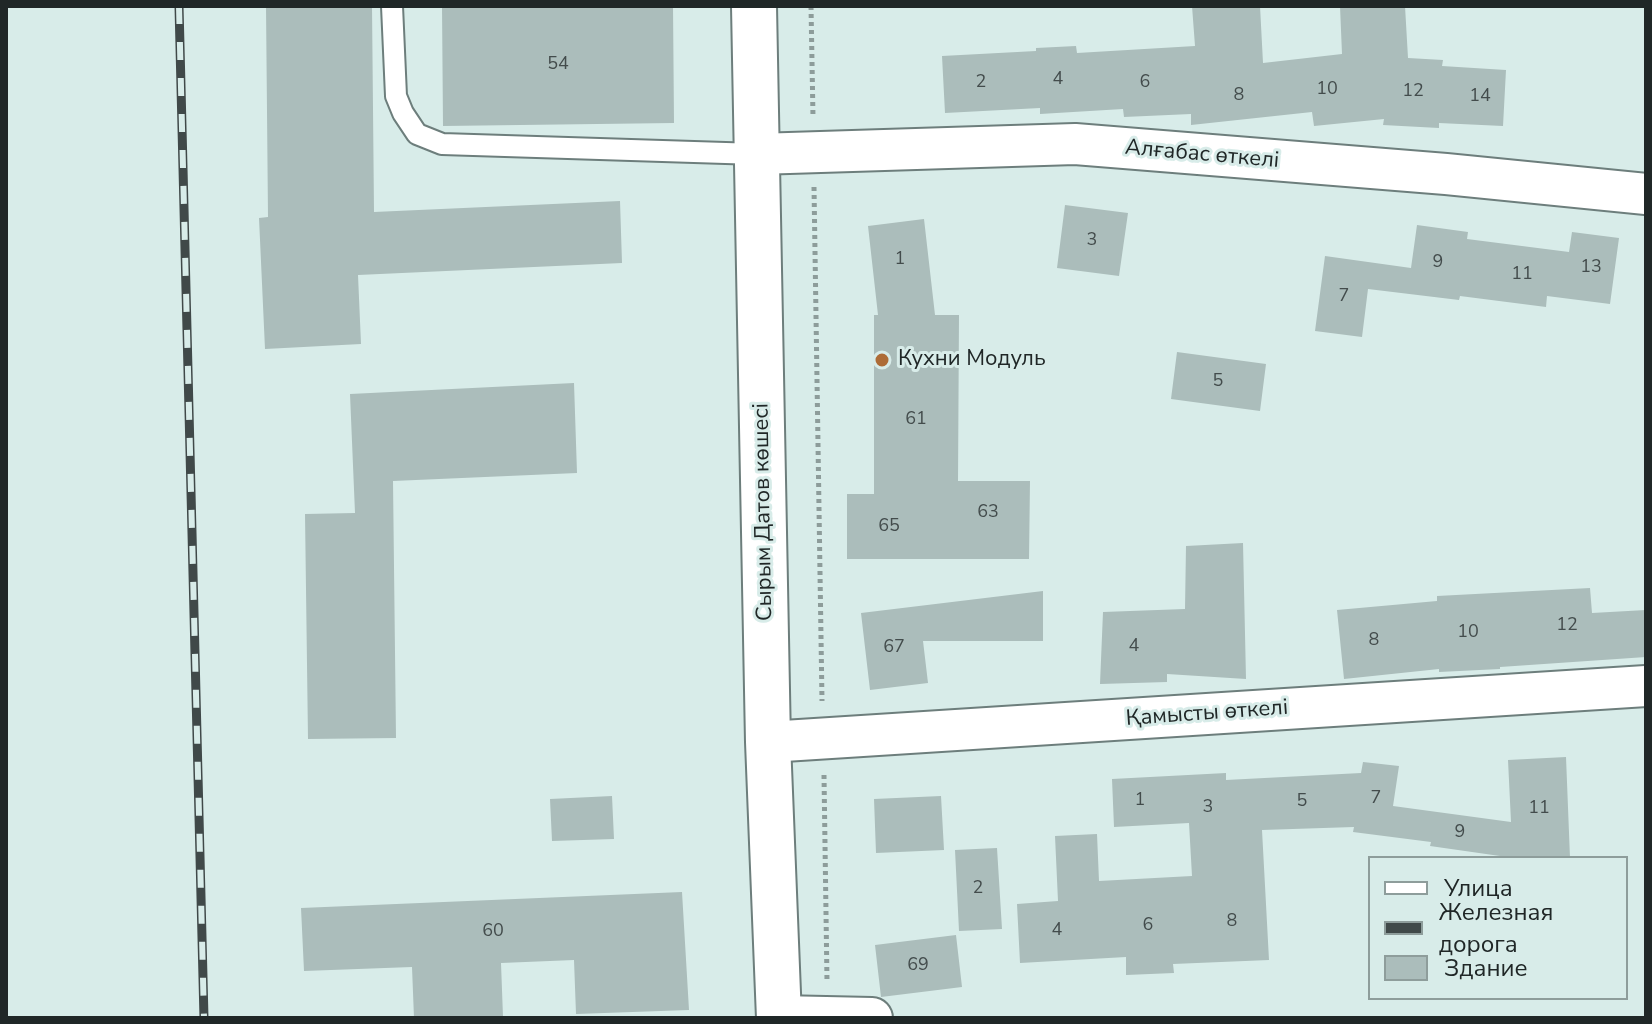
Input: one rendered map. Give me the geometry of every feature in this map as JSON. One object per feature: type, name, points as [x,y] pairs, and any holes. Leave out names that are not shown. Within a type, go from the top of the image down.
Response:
[{"type":"main road","name":"Сырым Датов көшесі","points":[[754,6],[768,742],[779,1017]]},
{"type":"street","name":"Алғабас өткелі","points":[[757,154],[1075,144],[1446,174],[1646,194]]},
{"type":"street","name":"Қамысты өткелі","points":[[768,742],[1646,686]]},
{"type":"street","points":[[779,1017],[872,1018]]},
{"type":"lane","points":[[392,6],[396,96],[417,134],[429,139],[442,144],[757,154]]},
{"type":"path","points":[[811,6],[827,1017]]},
{"type":"building","points":[[266,6],[372,6],[374,212],[620,201],[622,263],[358,275],[361,344],[265,349],[259,218],[268,217]]},
{"type":"building","points":[[442,6],[673,6],[674,123],[443,126]]},
{"type":"building","points":[[1192,6],[1260,6],[1263,63],[1342,54],[1340,6],[1405,6],[1408,58],[1443,60],[1442,66],[1506,70],[1503,126],[1439,123],[1439,128],[1383,125],[1384,119],[1314,126],[1312,112],[1191,125],[1191,114],[1124,117],[1123,109],[1040,114],[1040,108],[945,113],[942,56],[1076,46],[1077,53],[1195,46]]},
{"type":"building","points":[[1065,205],[1128,213],[1119,276],[1057,268]]},
{"type":"building","points":[[924,219],[935,315],[959,315],[958,481],[1030,481],[1029,559],[847,559],[847,494],[874,494],[874,315],[878,315],[868,226]]},
{"type":"building","points":[[1417,225],[1468,232],[1467,239],[1569,252],[1572,232],[1619,238],[1610,304],[1547,296],[1546,307],[1368,289],[1362,337],[1315,331],[1325,256],[1411,268]]},
{"type":"building","points":[[1177,352],[1266,364],[1260,411],[1171,399]]},
{"type":"building","points":[[574,383],[577,473],[393,481],[396,738],[308,739],[305,514],[355,513],[350,394]]},
{"type":"building","points":[[1243,543],[1246,679],[1167,674],[1167,682],[1100,684],[1103,612],[1185,609],[1186,546]]},
{"type":"building","points":[[1590,588],[1592,613],[1646,610],[1646,657],[1500,669],[1439,672],[1439,669],[1344,679],[1337,610],[1437,601],[1437,596]]},
{"type":"building","points":[[1043,591],[1043,641],[923,641],[928,683],[870,690],[861,613]]},
{"type":"building","points":[[1566,757],[1570,856],[1500,856],[1430,846],[1431,842],[1353,832],[1354,827],[1262,830],[1269,960],[1173,964],[1174,973],[1126,975],[1126,957],[1020,963],[1017,904],[1058,901],[1055,836],[1097,834],[1099,881],[1192,876],[1189,823],[1114,827],[1112,779],[1226,773],[1226,780],[1361,773],[1363,762],[1399,766],[1393,806],[1511,822],[1508,760]]},
{"type":"building","points":[[612,796],[614,839],[552,841],[550,799]]},
{"type":"building","points":[[941,796],[944,850],[876,853],[874,799]]},
{"type":"building","points":[[997,848],[1002,929],[959,931],[955,850]]},
{"type":"building","points":[[682,892],[689,1010],[576,1014],[574,960],[501,963],[503,1017],[414,1018],[412,967],[304,971],[301,908]]},
{"type":"building","points":[[956,935],[962,987],[881,997],[875,945]]},
{"type":"railway","points":[[179,6],[204,1018]]},
{"type":"place","name":"Кухни Модуль","points":[[882,360]]}]
